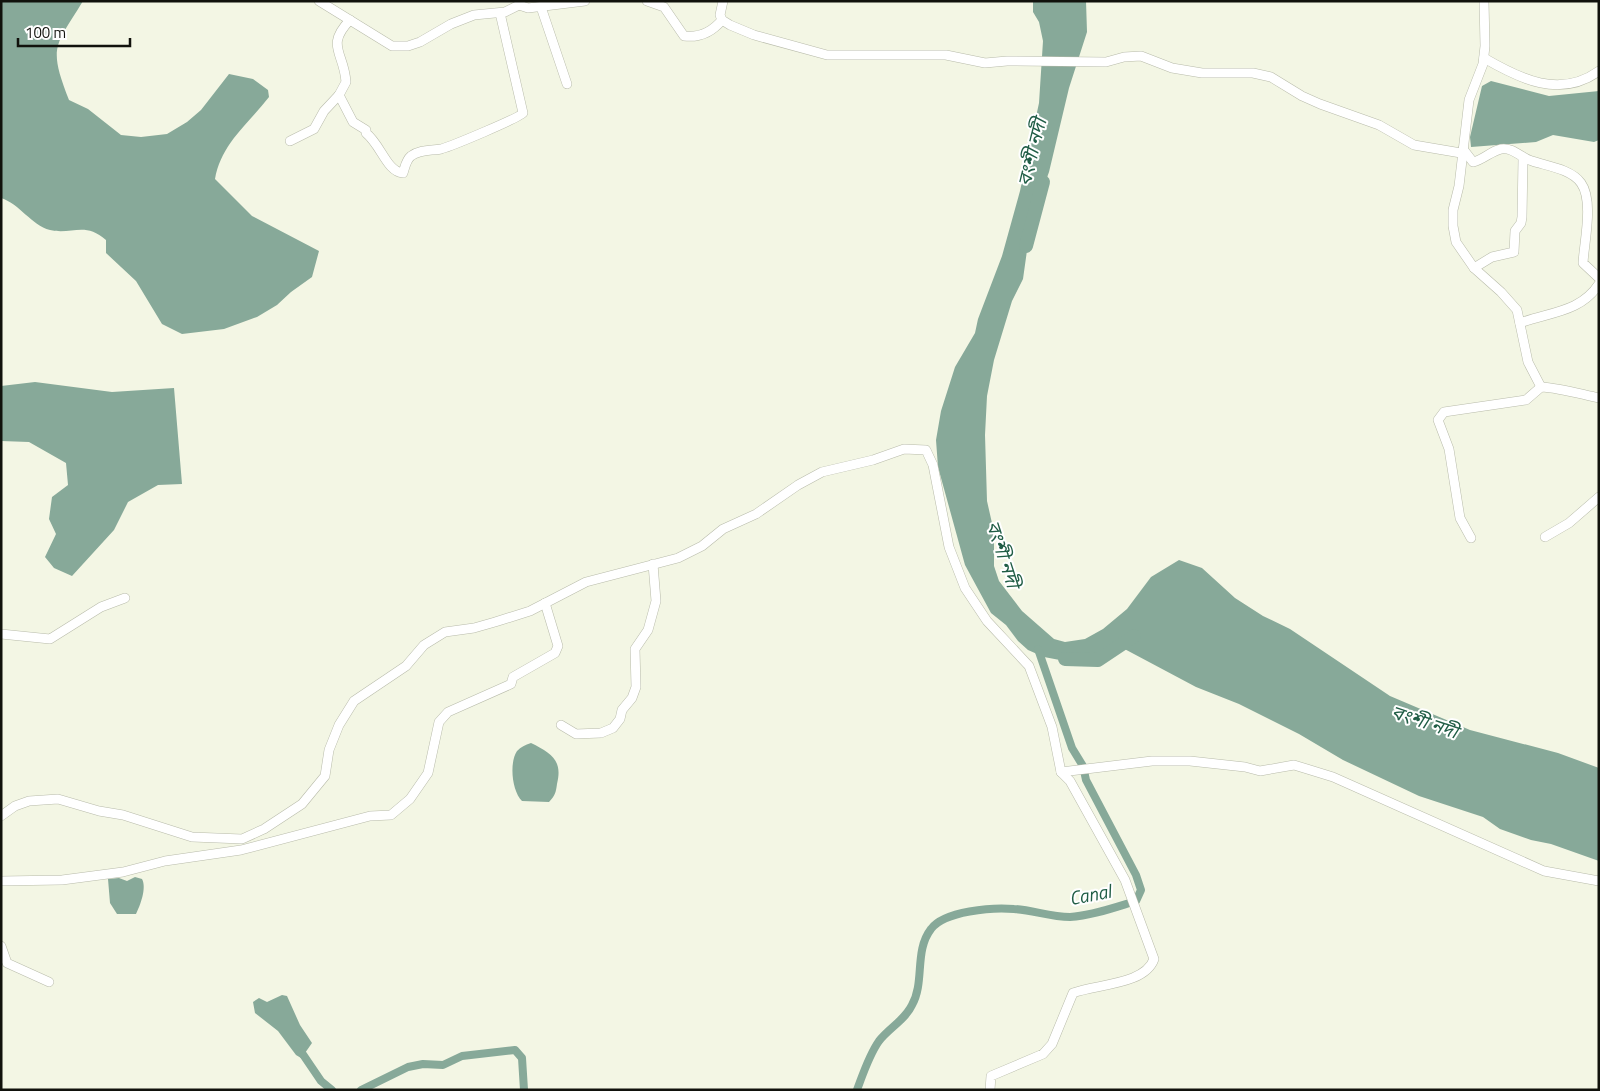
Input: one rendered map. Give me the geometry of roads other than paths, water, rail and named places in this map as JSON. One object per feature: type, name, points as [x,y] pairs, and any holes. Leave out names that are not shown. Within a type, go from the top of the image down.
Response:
[{"type":"street","points":[[319,1],[392,46],[408,46],[420,42],[451,24],[474,15],[512,10],[520,3],[528,8],[585,1]]},
{"type":"street","points":[[648,1],[664,7],[684,36],[698,37],[717,26],[722,20]]},
{"type":"street","points":[[723,1],[720,15],[722,20],[754,35],[827,55],[946,55],[985,63],[1001,64],[1007,61],[1106,62],[1124,57],[1142,56],[1172,68],[1202,73],[1253,72],[1271,77],[1302,96],[1379,126],[1414,145],[1462,151],[1473,162],[1500,149],[1514,151],[1523,159],[1554,167],[1581,183],[1586,197],[1587,234],[1583,263],[1599,278]]},
{"type":"street","points":[[1484,1],[1484,58],[1469,100],[1459,186],[1453,210],[1453,226],[1456,242],[1474,268],[1517,310],[1528,362],[1541,387]]},
{"type":"street","points":[[541,7],[566,84]]},
{"type":"street","points":[[338,95],[353,122],[366,130],[366,133],[377,143],[390,167],[400,173],[403,173],[410,157],[419,152],[457,144],[494,126],[520,117],[522,113],[500,13]]},
{"type":"street","points":[[290,141],[314,128],[346,82],[336,43],[339,32],[350,20]]},
{"type":"street","points":[[1484,58],[1519,78],[1538,83],[1580,83],[1599,71]]},
{"type":"street","points":[[1474,268],[1492,257],[1514,252],[1515,231],[1521,223],[1522,217],[1523,159]]},
{"type":"street","points":[[1520,323],[1568,309],[1588,299],[1599,284]]},
{"type":"street","points":[[1471,538],[1460,518],[1449,449],[1438,420],[1444,412],[1526,400],[1541,387],[1558,388],[1599,398]]},
{"type":"street","points":[[1,816],[29,800],[58,799],[99,811],[123,815],[192,837],[242,839],[264,829],[302,804],[325,776],[329,750],[339,725],[354,701],[406,666],[424,645],[444,632],[474,628],[530,611],[586,582],[678,558],[702,546],[723,529],[756,514],[798,485],[822,472],[873,460],[904,449],[926,450],[933,465],[950,547],[965,588],[987,620],[1029,666],[1052,727],[1061,772],[1070,781],[1125,880],[1154,959],[1147,971],[1126,980],[1088,988],[1073,994],[1052,1044],[1043,1054],[991,1076],[990,1090]]},
{"type":"street","points":[[1545,538],[1568,523],[1599,497]]},
{"type":"street","points":[[560,725],[576,734],[602,733],[613,728],[620,719],[622,710],[632,698],[636,688],[635,649],[648,630],[656,601],[653,564]]},
{"type":"street","points":[[1,634],[50,639],[101,606],[125,598]]},
{"type":"street","points":[[1,881],[62,880],[123,872],[165,861],[242,850],[370,816],[391,815],[410,799],[428,773],[439,722],[448,712],[511,684],[513,678],[555,653],[558,646],[545,603]]},
{"type":"street","points":[[1061,772],[1152,760],[1190,761],[1245,767],[1260,771],[1294,765],[1333,777],[1422,819],[1467,835],[1544,871],[1599,881]]},
{"type":"street","points":[[1,946],[7,963],[49,982]]},
{"type":"water","points":[[83,1],[61,38],[57,57],[58,68],[69,100],[88,109],[121,135],[141,137],[167,134],[187,122],[201,110],[229,74],[253,79],[268,90],[269,97],[236,135],[223,155],[215,179],[252,216],[319,251],[312,277],[277,305],[257,317],[224,329],[182,334],[162,324],[136,281],[106,253],[106,240],[91,231],[50,230],[37,224],[14,205],[1,198],[1,2]]},
{"type":"water","points":[[1033,1],[1086,1],[1087,32],[1069,88],[1049,172],[1031,222],[1023,279],[1012,301],[994,360],[987,396],[985,435],[987,501],[994,532],[994,566],[999,581],[1022,611],[1054,639],[1065,642],[1085,639],[1103,629],[1127,609],[1151,577],[1179,560],[1202,568],[1235,598],[1263,616],[1290,629],[1390,696],[1470,730],[1558,753],[1599,768],[1599,861],[1500,829],[1483,817],[1419,796],[1343,760],[1299,734],[1239,704],[1196,687],[1117,645],[1108,652],[1083,659],[1065,661],[1044,657],[1028,650],[1018,641],[1006,625],[991,613],[965,565],[938,467],[936,440],[941,411],[955,367],[975,333],[978,319],[1002,256],[1020,191],[1039,103],[1043,41],[1039,22],[1033,12]]},
{"type":"water","points":[[1491,81],[1549,96],[1599,91],[1599,140],[1594,142],[1553,135],[1536,142],[1471,147],[1470,137],[1482,86]]},
{"type":"water","points":[[35,382],[112,392],[174,388],[182,484],[158,485],[128,502],[114,530],[72,576],[54,568],[45,557],[56,534],[49,519],[52,497],[68,485],[66,463],[29,442],[1,441],[1,386]]},
{"type":"water","points":[[531,743],[550,754],[557,763],[556,789],[554,796],[549,802],[522,801],[516,791],[512,769],[513,762],[517,751]]},
{"type":"water","points":[[135,877],[142,879],[144,887],[136,914],[117,914],[110,903],[108,879],[119,878],[127,881]]},
{"type":"water","points":[[282,995],[287,996],[300,1025],[312,1043],[305,1053],[306,1061],[296,1055],[278,1031],[255,1013],[253,1002],[259,998],[267,1002]]},
{"type":"waterway","name":"বংশী নদী","points":[[1026,246],[1043,182]]},
{"type":"waterway","name":"বংশী নদী","points":[[1065,659],[1098,660],[1134,636]]},
{"type":"waterway","name":"Canal","points":[[857,1090],[875,1046],[905,1015],[912,1005],[918,987],[923,947],[931,929],[937,923],[957,914],[994,909],[1021,910],[1063,917],[1086,915],[1136,901],[1141,890],[1136,875],[1086,780],[1083,766],[1072,748],[1038,649]]},
{"type":"waterway","points":[[361,1090],[408,1067],[423,1064],[443,1065],[462,1056],[515,1050],[522,1058],[524,1090]]},
{"type":"waterway","points":[[302,1053],[321,1081],[332,1090]]}]
